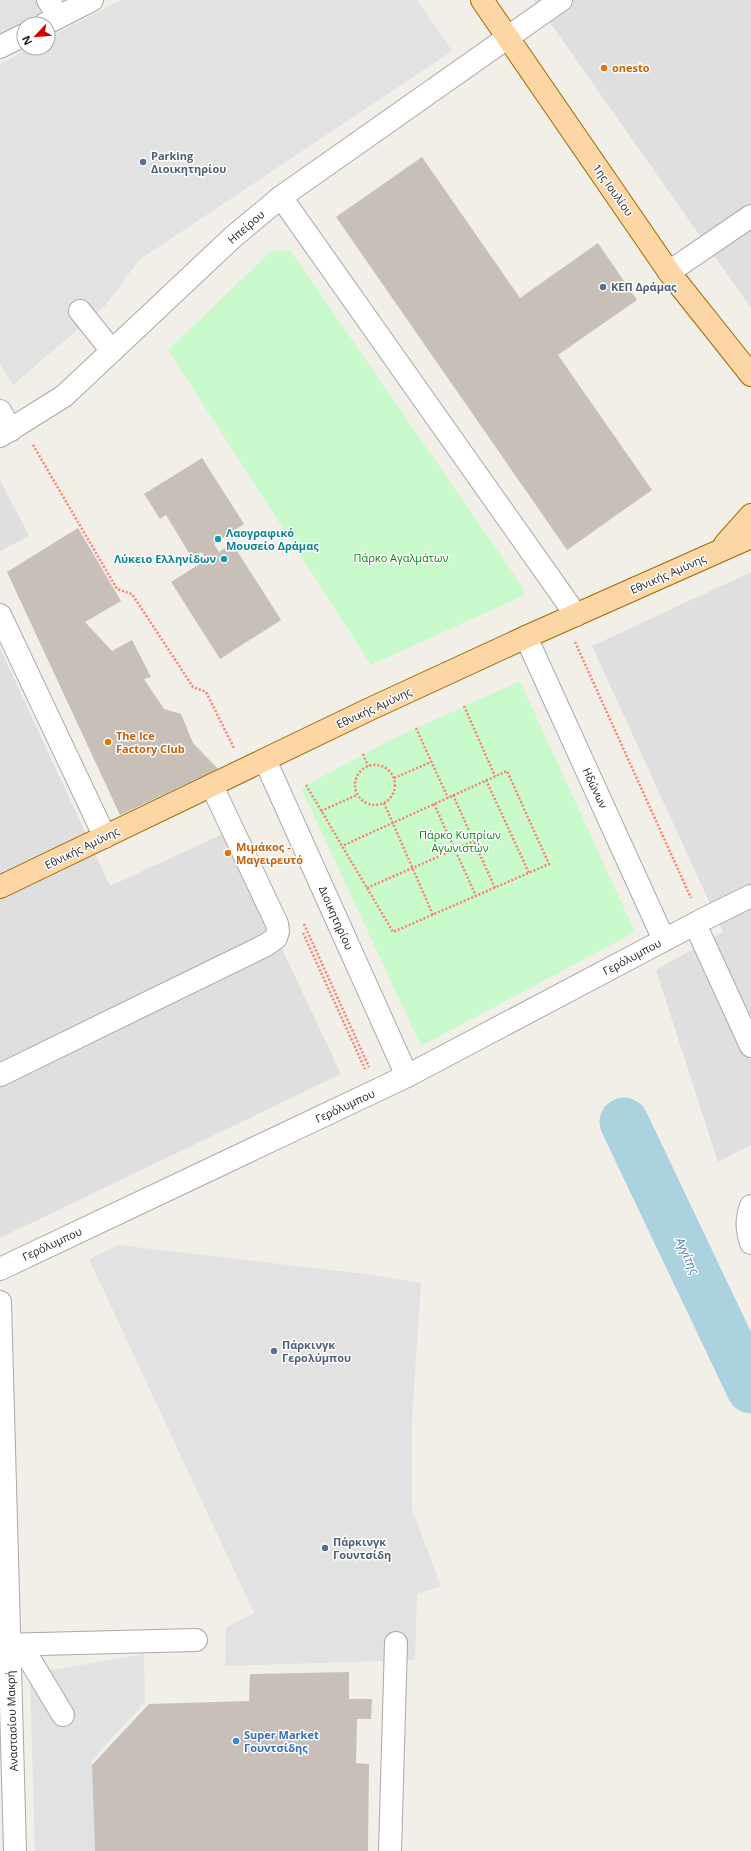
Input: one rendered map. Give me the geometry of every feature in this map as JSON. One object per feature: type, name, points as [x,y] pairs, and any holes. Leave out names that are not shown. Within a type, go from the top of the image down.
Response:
[{"type":"main road","name":"1ης Ιουλίου","points":[[482,0],[669,272],[749,376]]},
{"type":"main road","points":[[717,552],[751,515]]},
{"type":"main road","name":"Εθνικής Αμύνης","points":[[0,887],[370,709],[570,617],[751,537]]},
{"type":"street","points":[[51,14],[92,0]]},
{"type":"street","name":"Ηπείρου","points":[[10,430],[60,399],[233,237],[281,197],[486,54],[507,36],[561,0]]},
{"type":"street","points":[[0,47],[16,39]]},
{"type":"street","points":[[281,197],[570,617]]},
{"type":"street","points":[[669,272],[751,216]]},
{"type":"street","points":[[80,311],[112,351]]},
{"type":"street","points":[[0,411],[10,430]]},
{"type":"street","points":[[0,615],[104,837]]},
{"type":"street","name":"Ηδώνων","points":[[526,637],[751,1046]]},
{"type":"street","name":"Διοικητηρίου","points":[[255,765],[407,1076]]},
{"type":"street","points":[[0,1075],[266,945],[276,938],[278,931],[277,924],[212,786]]},
{"type":"street","name":"Γερόλυμπου","points":[[0,1269],[377,1091],[751,896]]},
{"type":"street","points":[[751,1206],[748,1214],[747,1229],[751,1243]]},
{"type":"street","name":"Αναστασίου Μακρή","points":[[0,1302],[15,1851]]},
{"type":"street","points":[[10,1645],[196,1640]]},
{"type":"street","points":[[390,1851],[396,1643]]},
{"type":"street","points":[[10,1645],[63,1715]]},
{"type":"path","points":[[10,430],[117,590],[132,594],[193,687],[206,692],[255,765]]},
{"type":"path","points":[[570,617],[686,929]]},
{"type":"path","points":[[464,706],[495,776]]},
{"type":"path","points":[[416,728],[448,798]]},
{"type":"path","points":[[363,754],[368,766]]},
{"type":"path","points":[[394,778],[431,762]]},
{"type":"path","points":[[378,765],[384,767],[394,778],[394,792],[384,803],[379,805],[370,805],[362,801],[354,785],[359,773],[368,766],[378,765]]},
{"type":"path","points":[[306,785],[322,811],[342,846],[393,932],[549,864],[507,771],[342,846]]},
{"type":"path","points":[[486,780],[529,873]]},
{"type":"path","points":[[322,811],[358,795]]},
{"type":"path","points":[[453,795],[495,888]]},
{"type":"path","points":[[384,803],[432,915]]},
{"type":"path","points":[[434,804],[476,896]]},
{"type":"path","points":[[367,888],[474,842]]},
{"type":"path","points":[[302,919],[377,1091]]},
{"type":"shaded area","points":[[0,0],[43,0],[48,8],[33,16],[16,16],[16,25],[0,34]]},
{"type":"shaded area","name":"Parking Διοικητηρίου","points":[[121,0],[417,0],[452,51],[139,260],[105,306],[13,385],[0,363],[0,64],[16,55],[56,56],[56,34]]},
{"type":"shaded area","points":[[534,0],[751,0],[751,308]]},
{"type":"shaded area","points":[[0,480],[29,536],[0,551]]},
{"type":"shaded area","points":[[751,572],[751,1145],[718,1162],[656,970],[723,932],[592,646]]},
{"type":"shaded area","points":[[0,648],[110,886],[227,832],[341,1074],[0,1238]]},
{"type":"shaded area","points":[[118,1245],[373,1275],[421,1283],[412,1419],[412,1509],[441,1586],[417,1594],[415,1660],[225,1666],[226,1628],[254,1613],[89,1259]]},
{"type":"shaded area","points":[[144,1654],[145,1702],[92,1760],[95,1851],[35,1851],[30,1674]]},
{"type":"green space","name":"Πάρκο Αγαλμάτων","points":[[290,250],[522,586],[525,595],[371,665],[168,350],[271,251]]},
{"type":"green space","name":"Πάρκο Κυπρίων Αγωνιστών","points":[[520,681],[635,932],[421,1046],[301,788],[388,741]]},
{"type":"building","points":[[422,157],[520,298],[598,243],[637,300],[558,355],[652,490],[567,550],[336,217]]},
{"type":"building","name":"Λύκειο Ελληνίδων","points":[[202,458],[244,524],[214,544],[219,552],[232,543],[281,620],[220,659],[171,582],[206,560],[202,552],[192,558],[166,515],[160,519],[144,494]]},
{"type":"building","points":[[78,528],[121,601],[85,622],[112,651],[132,640],[151,677],[144,679],[164,709],[181,714],[193,743],[218,769],[120,815],[7,572]]},
{"type":"building","name":"Super Market Γουντσίδης","points":[[349,1672],[349,1699],[372,1699],[371,1719],[357,1719],[356,1763],[369,1764],[368,1851],[95,1851],[92,1765],[149,1704],[249,1701],[250,1674]]},
{"type":"waterway","name":"Αγγίτης","points":[[624,1122],[751,1389]]},
{"type":"place","name":"onesto","points":[[604,68]]},
{"type":"place","name":"Parking Διοικητηρίου","points":[[143,162]]},
{"type":"place","name":"ΚΕΠ Δράμας","points":[[603,287]]},
{"type":"place","name":"Λαογραφικό Μουσείο Δράμας","points":[[218,539]]},
{"type":"place","name":"Λύκειο Ελληνίδων","points":[[224,559]]},
{"type":"place","name":"The Ice Factory Club","points":[[108,742]]},
{"type":"place","name":"Μιμάκος - Μαγειρευτό","points":[[228,853]]},
{"type":"place","name":"Πάρκινγκ Γερολύμπου","points":[[274,1351]]},
{"type":"place","name":"Πάρκινγκ Γουντσίδη","points":[[325,1548]]},
{"type":"place","name":"Super Market Γουντσίδης","points":[[236,1741]]}]
